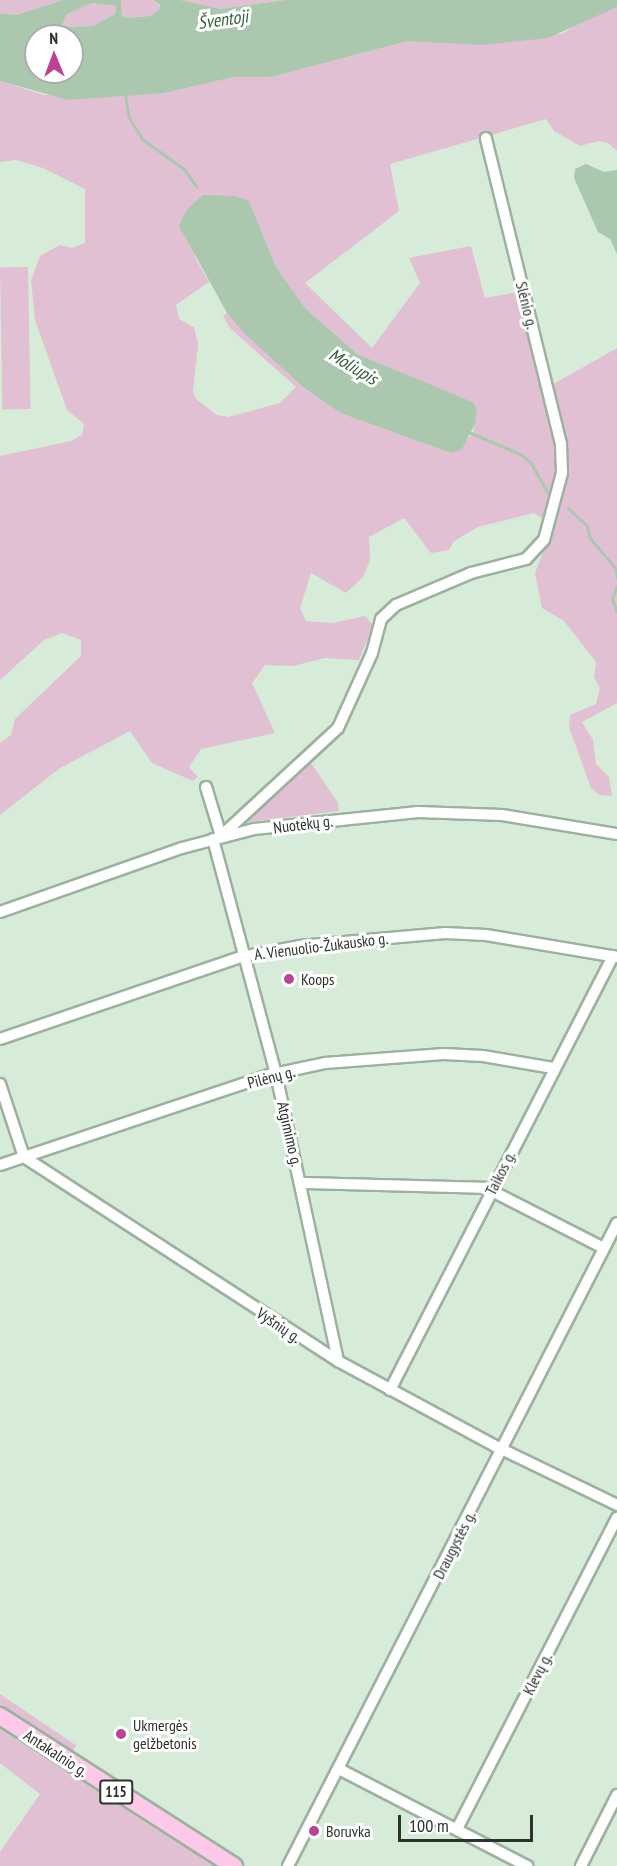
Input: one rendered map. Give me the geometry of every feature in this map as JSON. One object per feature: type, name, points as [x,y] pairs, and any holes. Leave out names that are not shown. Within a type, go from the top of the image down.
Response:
[{"type":"main road","name":"Antakalnio g.","points":[[0,1716],[234,1866]]},
{"type":"street","name":"Slėnio g.","points":[[217,838],[338,728],[372,653],[381,619],[396,605],[471,573],[526,559],[537,550],[553,515],[562,473],[561,444],[486,138]]},
{"type":"street","name":"Atgimimo g.","points":[[206,787],[276,1074],[338,1361]]},
{"type":"street","name":"Nuotekų g.","points":[[0,912],[217,838],[418,812],[502,815],[617,834]]},
{"type":"street","name":"A. Vienuolio-Žukausko g.","points":[[0,1039],[246,956],[309,945],[445,933],[486,935],[615,957]]},
{"type":"street","name":"Taikos g.","points":[[390,1390],[553,1068],[615,957]]},
{"type":"street","name":"Pilėnų g.","points":[[0,1165],[276,1074],[364,1057],[444,1054],[483,1056],[553,1068]]},
{"type":"street","points":[[0,1084],[24,1157]]},
{"type":"street","name":"Vyšnių g.","points":[[24,1157],[338,1361],[502,1449],[617,1505]]},
{"type":"street","points":[[301,1183],[469,1185],[491,1190],[604,1248]]},
{"type":"street","name":"Draugystės g.","points":[[288,1866],[617,1223]]},
{"type":"street","name":"Klevų g.","points":[[457,1829],[617,1518]]},
{"type":"street","points":[[339,1769],[527,1866]]},
{"type":"street","points":[[581,1866],[617,1794]]},
{"type":"shaded area","points":[[0,0],[63,0],[16,15],[0,13]]},
{"type":"shaded area","points":[[121,0],[153,0],[162,8],[150,16],[126,18],[122,16]]},
{"type":"shaded area","points":[[181,0],[285,0],[221,9]]},
{"type":"shaded area","points":[[92,3],[116,6],[115,14],[93,26],[62,24],[67,14]]},
{"type":"shaded area","points":[[617,7],[617,151],[608,143],[598,141],[580,146],[554,131],[546,119],[390,164],[399,211],[305,283],[372,348],[420,283],[409,258],[471,246],[485,298],[518,292],[543,390],[617,348],[617,703],[582,722],[593,740],[596,764],[609,777],[612,796],[600,795],[591,788],[569,727],[570,715],[596,704],[600,688],[594,677],[596,662],[564,621],[542,608],[535,573],[553,526],[534,513],[478,527],[454,541],[449,550],[431,553],[404,518],[369,537],[370,560],[363,577],[346,593],[311,573],[300,608],[306,621],[332,623],[365,616],[373,625],[359,660],[325,658],[293,666],[265,665],[252,683],[275,733],[201,749],[189,767],[198,777],[193,781],[152,763],[130,731],[60,768],[0,815],[0,743],[11,735],[15,719],[81,656],[81,640],[62,633],[44,640],[0,680],[0,456],[71,441],[82,435],[84,424],[67,410],[35,320],[31,280],[40,256],[60,245],[72,248],[85,243],[85,189],[43,168],[16,160],[0,162],[0,81],[44,95],[165,93],[234,77],[271,77],[408,41],[562,34],[587,18]],"holes":[[[249,201],[276,267],[306,309],[357,354],[473,402],[477,410],[473,434],[451,453],[340,413],[303,387],[227,313],[223,316],[230,328],[296,387],[280,403],[228,417],[217,415],[196,399],[193,391],[198,344],[194,327],[179,319],[176,305],[209,282],[194,256]]]},
{"type":"shaded area","points":[[0,267],[28,267],[30,409],[2,409]]},
{"type":"shaded area","points":[[309,760],[338,803],[339,811],[247,822],[246,817]]},
{"type":"shaded area","points":[[0,1694],[76,1745],[70,1755],[0,1708]]},
{"type":"shaded area","points":[[0,1729],[215,1866],[0,1866],[0,1852],[40,1794],[0,1763]]},
{"type":"water","name":"Šventoji","points":[[63,0],[121,0],[122,16],[126,18],[150,16],[159,10],[160,5],[153,0],[181,0],[221,9],[285,0],[617,0],[617,7],[548,38],[482,45],[408,41],[271,77],[234,77],[165,93],[68,100],[0,81],[0,13],[16,15]]},
{"type":"water","points":[[586,164],[604,172],[617,170],[617,254],[610,239],[598,232],[574,178],[575,169]]},
{"type":"water","points":[[203,195],[235,196],[249,201],[276,267],[306,309],[357,354],[473,402],[477,410],[475,424],[462,449],[451,453],[340,413],[303,387],[246,335],[227,313],[179,226],[187,209]]},
{"type":"waterway","name":"Moliupis","points":[[125,94],[129,118],[142,139],[184,169],[196,186]]},
{"type":"waterway","name":"Moliupis","points":[[471,433],[520,454],[531,463],[547,492]]},
{"type":"waterway","name":"Moliupis","points":[[568,508],[587,526],[590,538],[616,569],[617,578]]},
{"type":"waterway","name":"Moliupis","points":[[617,586],[612,599],[617,612]]},
{"type":"place","name":"Koops","points":[[289,979]]},
{"type":"place","name":"Ukmergės gelžbetonis","points":[[121,1734]]},
{"type":"place","name":"Boruvka","points":[[314,1831]]}]
